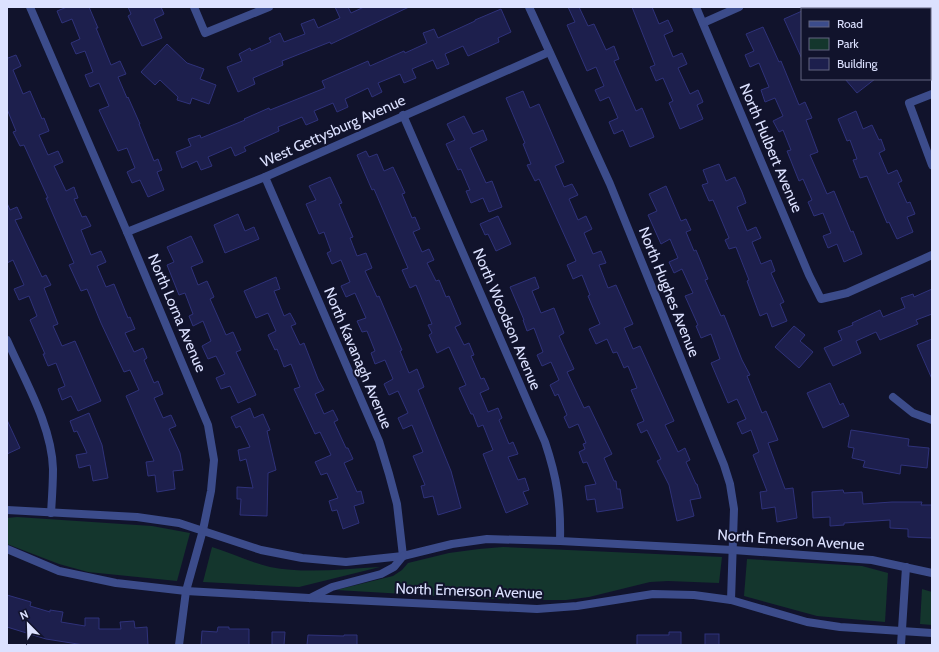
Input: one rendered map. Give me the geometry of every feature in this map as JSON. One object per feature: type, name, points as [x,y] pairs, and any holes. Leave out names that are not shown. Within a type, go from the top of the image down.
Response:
[{"type":"street","name":"North Lorna Avenue","points":[[30,7],[208,425],[214,460],[211,491],[203,530],[186,591],[179,645]]},
{"type":"street","points":[[194,7],[205,33],[269,7]]},
{"type":"street","name":"North Hughes Avenue","points":[[529,7],[610,184],[724,465],[730,484],[734,509],[731,600]]},
{"type":"street","name":"North Hulbert Avenue","points":[[696,7],[806,268],[821,299],[847,293],[932,255]]},
{"type":"street","points":[[703,22],[739,7]]},
{"type":"street","name":"West Gettysburg Avenue","points":[[127,232],[265,177],[549,52]]},
{"type":"street","points":[[932,94],[909,103],[932,165]]},
{"type":"street","name":"North Woodson Avenue","points":[[403,115],[545,442],[554,469],[559,496],[560,541]]},
{"type":"street","name":"North Kavanagh Avenue","points":[[265,177],[379,441],[397,504],[403,556]]},
{"type":"street","points":[[7,340],[43,421],[50,446],[53,469],[51,512]]},
{"type":"street","points":[[893,396],[913,414],[932,420]]},
{"type":"street","name":"North Emerson Avenue","points":[[7,510],[137,517],[179,524],[203,530],[261,550],[302,558],[346,562],[403,556],[452,544],[487,540],[560,541],[733,550],[872,560],[932,573]]},
{"type":"street","name":"North Emerson Avenue","points":[[7,549],[59,571],[116,583],[186,591],[537,609],[577,606],[653,594],[694,595],[731,600],[807,622],[840,628],[932,634]]},
{"type":"street","points":[[309,598],[332,588],[380,574],[394,567],[403,556]]},
{"type":"street","points":[[901,645],[906,567]]},
{"type":"green space","points":[[17,517],[152,526],[190,533],[177,581],[88,572],[59,564],[7,544],[7,518]]},
{"type":"green space","points":[[212,547],[263,565],[283,569],[325,570],[380,567],[299,587],[203,582]]},
{"type":"green space","points":[[503,547],[722,557],[719,583],[668,581],[650,582],[589,597],[566,600],[490,599],[336,590],[393,576],[402,570],[408,563],[449,553]]},
{"type":"green space","points":[[747,559],[862,566],[888,573],[885,622],[817,616],[744,596]]},
{"type":"green space","points":[[922,589],[932,592],[932,625],[920,624]]},
{"type":"building","points":[[67,7],[89,7],[111,65],[120,61],[126,74],[118,77],[140,124],[154,161],[158,159],[162,170],[157,172],[164,190],[148,197],[140,180],[132,183],[127,172],[135,168],[127,148],[118,151],[99,110],[109,106],[99,83],[90,87],[85,75],[93,72],[85,51],[76,54],[71,43],[80,39],[72,19],[62,23],[57,11]]},
{"type":"building","points":[[128,7],[161,7],[164,14],[154,19],[162,38],[142,46],[128,16],[131,14]]},
{"type":"building","points":[[335,7],[348,7],[351,13],[364,7],[409,7],[331,44],[330,42],[282,61],[283,65],[253,78],[255,84],[238,92],[227,67],[242,61],[239,54],[250,48],[251,51],[271,42],[269,38],[280,33],[284,42],[305,34],[301,24],[314,19],[318,28],[340,18]]},
{"type":"building","points":[[568,7],[579,7],[588,26],[594,24],[606,50],[614,46],[619,59],[614,61],[636,111],[642,108],[654,137],[630,147],[623,130],[614,134],[609,122],[618,118],[609,97],[600,101],[595,90],[604,86],[596,67],[587,71],[567,25],[575,22]]},
{"type":"building","points":[[632,7],[652,7],[659,24],[668,20],[673,31],[664,35],[673,57],[682,53],[687,64],[678,68],[690,94],[698,90],[703,102],[697,105],[703,119],[680,129],[669,103],[673,101],[663,78],[656,81],[650,67],[655,65]]},
{"type":"building","points":[[501,9],[511,32],[498,38],[499,42],[468,56],[463,46],[445,54],[449,64],[437,69],[433,60],[412,69],[416,78],[404,83],[400,74],[378,83],[382,92],[372,97],[368,88],[345,99],[348,107],[337,112],[333,103],[314,111],[318,120],[306,125],[302,117],[278,127],[279,131],[244,147],[246,151],[235,156],[231,147],[208,157],[212,166],[201,170],[197,161],[182,168],[176,152],[191,146],[188,139],[200,135],[201,138],[245,120],[244,119],[269,108],[270,110],[325,88],[322,81],[368,61],[370,66],[404,51],[405,53],[427,43],[423,33],[434,29],[438,38]]},
{"type":"building","points":[[801,11],[801,57],[784,19]]},
{"type":"building","points":[[763,27],[779,62],[781,61],[799,105],[805,102],[812,118],[806,120],[818,152],[810,155],[827,194],[834,191],[862,254],[844,262],[837,244],[828,248],[823,236],[831,233],[823,213],[814,216],[808,202],[812,200],[803,179],[799,181],[787,151],[791,150],[783,130],[779,132],[773,121],[783,116],[775,98],[765,102],[761,90],[769,87],[759,63],[750,67],[745,55],[754,51],[746,34]]},
{"type":"building","points":[[167,44],[187,63],[204,69],[200,79],[216,85],[209,104],[192,98],[190,104],[177,100],[178,97],[160,80],[155,85],[141,72]]},
{"type":"building","points":[[16,55],[21,66],[13,70],[23,94],[30,91],[49,131],[39,135],[48,155],[58,151],[63,162],[54,166],[66,191],[74,187],[78,198],[74,199],[82,217],[86,216],[91,226],[81,230],[91,255],[101,251],[106,262],[97,266],[106,287],[114,284],[128,318],[130,317],[135,329],[125,333],[134,352],[143,348],[147,358],[144,360],[154,383],[158,381],[163,394],[154,398],[163,418],[171,415],[176,426],[169,429],[180,453],[183,470],[173,471],[175,489],[157,492],[155,475],[148,476],[146,462],[154,461],[126,396],[139,390],[130,370],[124,372],[87,289],[81,291],[69,265],[74,263],[46,198],[48,198],[24,145],[20,146],[13,132],[16,131],[7,109],[7,57]]},
{"type":"building","points":[[846,80],[874,80],[857,93]]},
{"type":"building","points":[[523,91],[530,108],[539,104],[564,162],[555,166],[564,187],[572,184],[578,195],[569,199],[578,220],[586,216],[592,229],[584,233],[593,254],[601,251],[606,263],[599,265],[608,288],[616,285],[633,324],[624,328],[633,349],[640,346],[674,421],[665,425],[678,452],[685,448],[690,460],[686,462],[697,484],[701,498],[690,500],[694,516],[677,521],[669,485],[657,461],[661,459],[647,430],[641,433],[637,424],[644,421],[631,390],[637,388],[628,366],[624,368],[617,352],[613,353],[607,339],[596,344],[589,329],[600,324],[588,296],[590,295],[582,275],[573,279],[567,265],[576,261],[539,179],[535,181],[527,165],[531,164],[523,144],[525,143],[506,98]]},
{"type":"building","points":[[856,111],[863,129],[872,125],[879,140],[881,139],[885,150],[879,153],[888,174],[897,170],[902,181],[898,183],[907,203],[910,202],[915,214],[907,217],[913,232],[897,239],[889,222],[887,223],[867,176],[860,178],[853,160],[857,159],[850,140],[847,141],[838,119]]},
{"type":"building","points":[[464,116],[473,134],[483,130],[487,140],[470,148],[486,183],[492,181],[502,207],[489,212],[483,198],[471,203],[466,191],[470,190],[461,169],[458,170],[446,144],[455,140],[447,124]]},
{"type":"building","points":[[366,151],[369,157],[377,154],[384,171],[393,167],[400,182],[405,193],[402,194],[412,218],[415,217],[420,229],[413,232],[422,252],[429,249],[434,260],[427,263],[436,281],[439,280],[446,297],[449,296],[461,324],[455,327],[464,345],[469,343],[474,355],[471,356],[481,379],[484,378],[489,389],[480,393],[488,412],[498,408],[502,418],[499,420],[509,444],[513,442],[518,454],[508,457],[518,480],[525,478],[529,490],[523,492],[528,504],[506,513],[483,454],[493,450],[483,425],[478,427],[459,388],[466,385],[449,347],[437,353],[429,335],[432,333],[428,325],[432,324],[416,285],[410,288],[402,270],[408,268],[374,189],[372,190],[357,155]]},
{"type":"building","points":[[719,164],[726,181],[735,177],[742,192],[746,203],[737,207],[747,231],[756,227],[761,238],[752,242],[761,264],[771,260],[775,271],[771,273],[784,302],[780,304],[787,321],[772,327],[767,313],[760,316],[747,281],[749,280],[736,247],[729,249],[725,240],[729,238],[713,200],[709,201],[702,185],[708,183],[703,170]]},
{"type":"building","points":[[330,177],[342,203],[339,204],[353,237],[350,238],[357,256],[366,253],[372,268],[365,271],[377,297],[379,296],[402,350],[400,351],[409,373],[417,369],[424,387],[418,390],[451,471],[461,508],[438,515],[433,496],[424,498],[421,486],[425,485],[413,456],[423,452],[412,425],[403,429],[398,418],[408,413],[398,391],[389,395],[384,384],[393,379],[385,360],[375,364],[371,353],[375,351],[367,331],[362,332],[357,321],[366,318],[355,293],[346,297],[341,286],[350,282],[341,260],[332,264],[327,253],[331,251],[324,232],[319,234],[306,204],[316,200],[309,186]]},
{"type":"building","points":[[666,186],[681,221],[686,219],[691,230],[686,232],[694,251],[696,250],[708,279],[705,280],[721,316],[724,315],[742,360],[750,375],[747,376],[762,413],[766,411],[778,440],[768,443],[785,489],[793,488],[797,518],[777,522],[775,507],[762,509],[760,492],[767,491],[753,455],[759,452],[751,430],[742,434],[737,423],[746,419],[737,399],[728,403],[711,363],[720,359],[711,334],[701,338],[696,326],[698,325],[685,296],[693,293],[682,269],[674,273],[669,262],[678,258],[670,239],[661,244],[648,215],[657,211],[649,194]]},
{"type":"building","points":[[7,203],[10,210],[17,207],[22,218],[15,220],[42,277],[46,275],[51,285],[44,288],[58,324],[53,326],[62,346],[75,341],[101,401],[78,411],[71,396],[62,400],[58,389],[65,386],[56,363],[48,366],[43,354],[45,354],[30,320],[37,316],[29,296],[19,300],[14,289],[24,285],[13,260],[7,263]]},
{"type":"building","points":[[238,214],[245,231],[254,227],[259,239],[225,253],[214,225]]},
{"type":"building","points":[[498,216],[511,244],[496,251],[488,234],[485,235],[480,224]]},
{"type":"building","points":[[191,236],[203,262],[191,267],[198,285],[207,281],[214,297],[210,299],[226,335],[233,332],[241,350],[236,352],[256,395],[238,403],[230,386],[221,389],[216,378],[225,374],[216,356],[208,359],[202,346],[211,341],[203,321],[193,326],[189,316],[193,314],[185,293],[179,295],[167,265],[174,262],[167,247]]},
{"type":"building","points":[[276,277],[280,289],[274,291],[284,316],[290,313],[296,324],[291,326],[300,345],[304,343],[318,379],[324,390],[315,394],[324,414],[333,410],[338,420],[334,422],[346,448],[348,448],[353,459],[344,463],[357,492],[361,491],[364,503],[354,506],[359,523],[343,529],[337,510],[332,511],[329,501],[338,498],[327,473],[321,475],[315,462],[331,455],[320,432],[315,434],[294,389],[300,387],[291,364],[284,367],[277,349],[275,350],[268,335],[276,331],[268,313],[256,318],[244,291]]},
{"type":"building","points":[[535,277],[539,288],[532,291],[541,313],[554,308],[564,333],[559,336],[574,369],[567,372],[584,408],[589,406],[612,454],[604,458],[614,481],[616,481],[617,489],[620,489],[623,508],[597,512],[595,499],[587,500],[585,486],[596,484],[587,462],[583,463],[579,452],[585,449],[583,444],[586,443],[578,424],[569,428],[564,417],[567,415],[558,394],[555,396],[550,385],[559,380],[551,362],[542,366],[537,355],[543,352],[534,328],[527,331],[510,287]]},
{"type":"building","points":[[932,289],[932,314],[916,320],[918,324],[880,340],[876,332],[856,341],[861,353],[833,366],[824,348],[842,340],[838,331],[853,325],[852,323],[880,310],[883,317],[905,308],[901,298],[913,294],[914,297]]},
{"type":"building","points":[[794,326],[805,335],[800,341],[813,352],[799,368],[775,347]]},
{"type":"building","points":[[932,339],[932,379],[917,345]]},
{"type":"building","points":[[830,383],[840,405],[843,403],[849,416],[823,428],[807,393]]},
{"type":"building","points":[[250,408],[254,418],[263,414],[270,430],[267,431],[276,470],[268,473],[267,516],[240,515],[241,499],[237,499],[237,487],[253,488],[246,459],[240,461],[238,450],[250,447],[240,426],[236,428],[231,417]]},
{"type":"building","points":[[89,413],[102,445],[108,478],[93,481],[90,465],[79,468],[76,455],[87,453],[77,431],[74,432],[70,421]]},
{"type":"building","points":[[7,420],[20,448],[7,454]]},
{"type":"building","points":[[851,430],[909,439],[908,446],[929,448],[927,468],[901,465],[900,474],[863,467],[865,461],[852,458],[854,448],[848,447]]},
{"type":"building","points":[[843,490],[844,493],[862,492],[863,504],[922,502],[921,505],[932,505],[932,538],[908,537],[908,529],[890,528],[890,520],[844,523],[844,525],[830,526],[830,517],[813,518],[812,492]]},
{"type":"building","points":[[7,595],[31,602],[30,606],[50,612],[50,610],[63,612],[61,622],[85,626],[85,618],[99,618],[99,629],[121,629],[120,622],[134,621],[135,628],[147,627],[148,645],[84,645],[46,639],[7,627]]},
{"type":"building","points":[[218,627],[229,627],[229,629],[249,629],[249,645],[201,645],[202,631],[217,632]]},
{"type":"building","points":[[272,632],[285,632],[284,645],[272,645]]},
{"type":"building","points":[[669,632],[681,632],[681,645],[637,645],[637,635],[669,635]]},
{"type":"building","points":[[705,634],[719,634],[719,645],[705,645]]},
{"type":"building","points":[[308,635],[357,635],[357,645],[307,645]]}]
